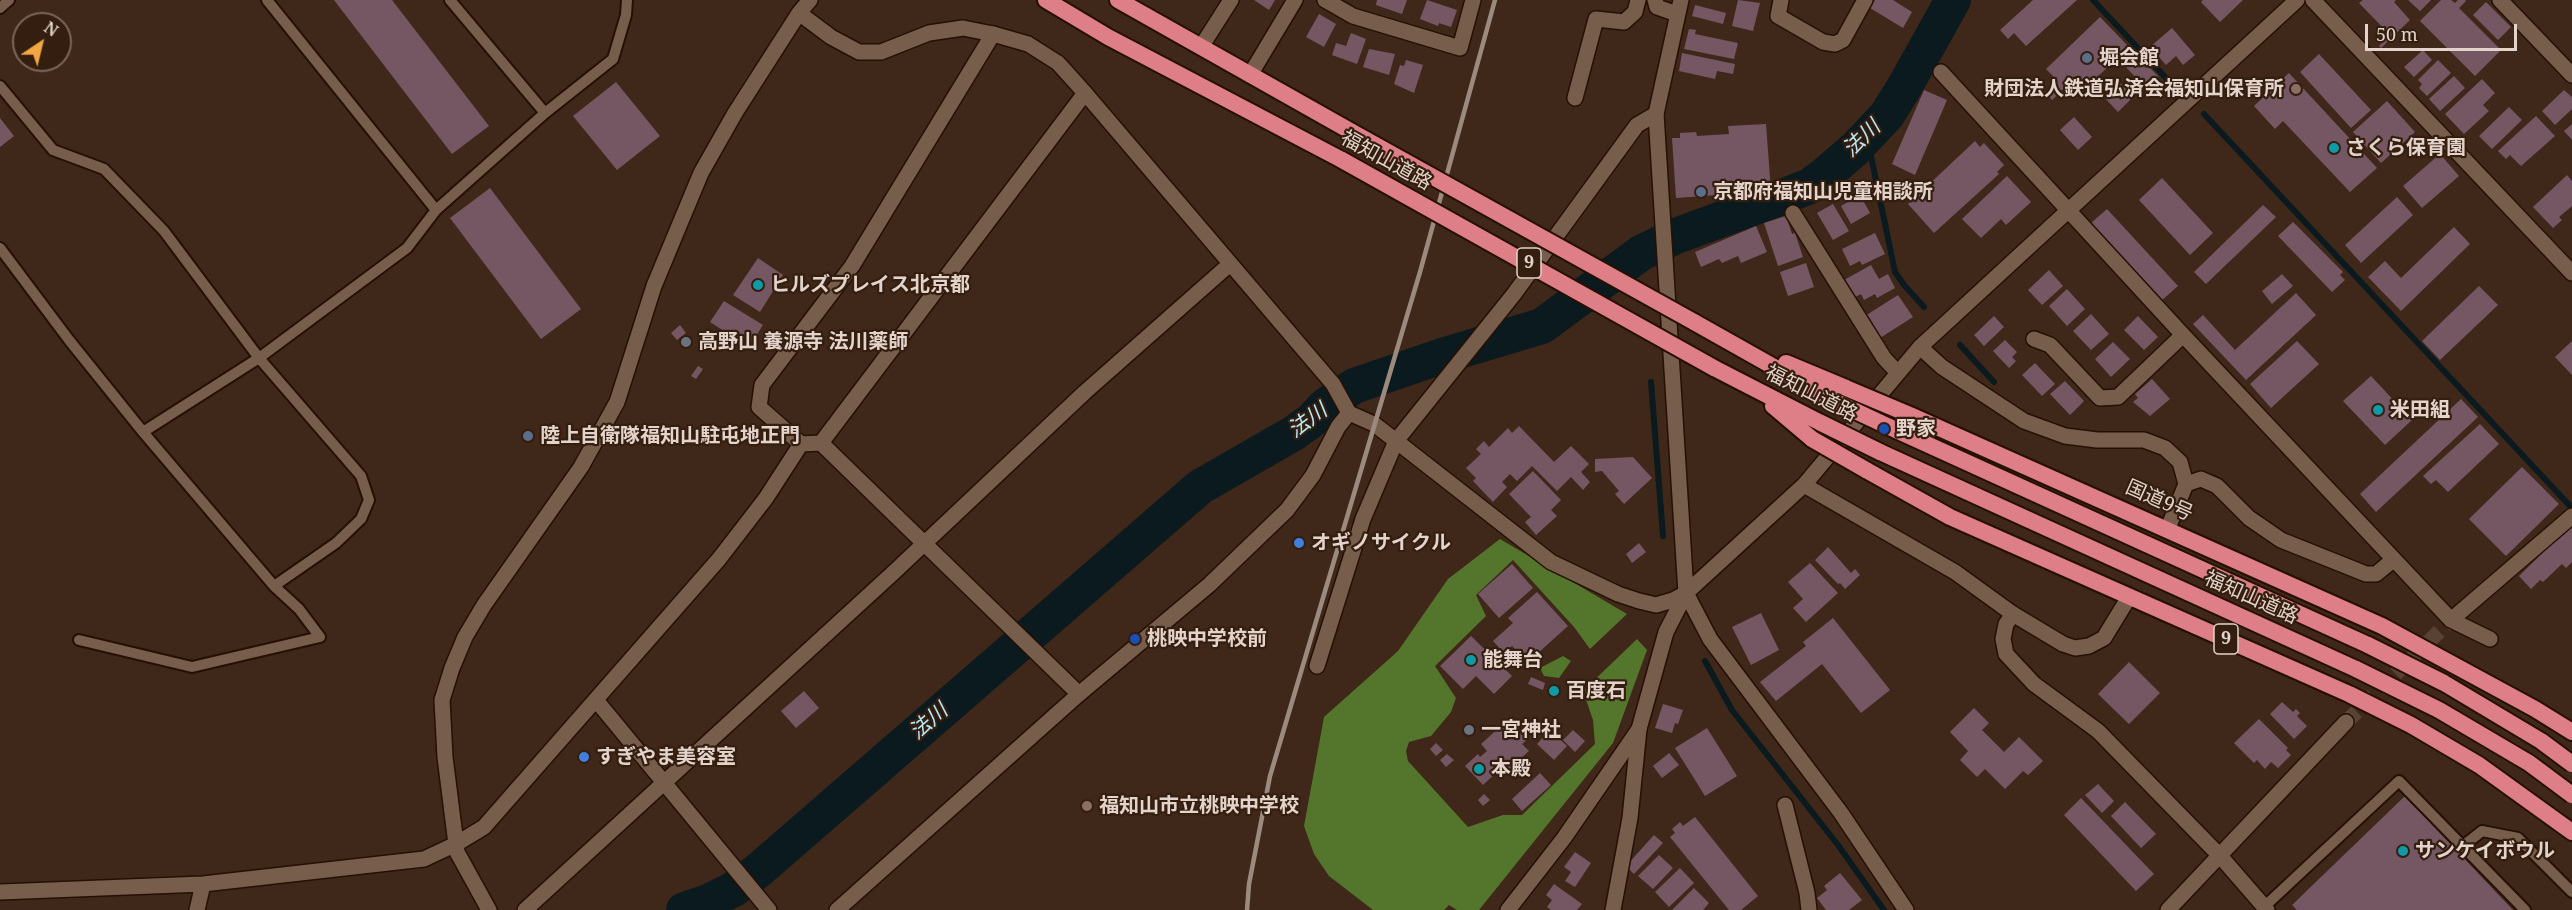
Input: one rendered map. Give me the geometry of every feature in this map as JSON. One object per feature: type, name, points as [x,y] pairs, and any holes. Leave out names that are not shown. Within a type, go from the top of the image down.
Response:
[{"type":"highway","name":"福知山道路","points":[[1046,0],[1108,37],[1342,160],[1714,368],[1880,452],[2356,669],[2439,710],[2529,763],[2572,795]]},
{"type":"highway","name":"福知山道路","points":[[1121,1],[1352,132],[1716,333]]},
{"type":"highway","name":"国道9号","points":[[1716,333],[1841,395],[1910,414],[2382,626],[2535,709],[2572,732]]},
{"type":"highway","name":"9","points":[[1749,386],[1812,439],[1950,517],[2349,694],[2411,725],[2479,765],[2572,832]]},
{"type":"highway","name":"福知山道路","points":[[1841,395],[1898,431],[2368,645],[2444,683],[2541,741],[2572,764]]},
{"type":"street","points":[[489,910],[457,852],[445,757],[442,700],[452,668],[465,637],[484,605],[581,467],[617,402],[654,286],[701,173],[735,113],[799,13],[810,0]]},
{"type":"street","points":[[1201,47],[1231,0]]},
{"type":"street","points":[[1250,75],[1294,0]]},
{"type":"street","points":[[1325,0],[1353,16],[1460,48],[1473,0]]},
{"type":"street","points":[[1575,98],[1596,19],[1624,22],[1635,12],[1638,0]]},
{"type":"street","points":[[1655,0],[1657,7],[1679,7],[1656,114],[1686,593],[1710,639],[1841,813],[1906,910]]},
{"type":"street","points":[[1782,0],[1778,16],[1823,42],[1835,44],[1843,40],[1865,0]]},
{"type":"street","points":[[799,13],[831,37],[859,52],[881,52],[929,33],[963,28],[1028,45],[1058,63],[1333,384],[1347,410],[1374,424],[1551,562],[1618,594],[1656,605],[1686,593],[1804,485],[1920,347],[2297,0]]},
{"type":"street","points":[[2313,0],[2572,273]]},
{"type":"street","points":[[2500,0],[2572,75]]},
{"type":"street","points":[[993,34],[852,266],[762,385],[759,407],[801,444],[821,442],[1085,93]]},
{"type":"street","points":[[1941,72],[2182,335],[2451,620],[2490,639]]},
{"type":"street","points":[[1317,666],[1363,519],[1396,441],[1481,337],[1637,125],[1656,114]]},
{"type":"street","points":[[1793,213],[1884,358],[1897,372]]},
{"type":"street","points":[[525,910],[926,542],[1085,392],[1230,264]]},
{"type":"street","points":[[2034,339],[2050,345],[2100,398],[2118,397],[2182,335]]},
{"type":"street","points":[[1920,347],[1942,367],[2024,421],[2065,436],[2097,440],[2144,440],[2165,448],[2180,462],[2186,484],[2168,528]]},
{"type":"street","points":[[837,910],[1079,694],[1209,585],[1287,510],[1313,475],[1347,410]]},
{"type":"street","points":[[821,442],[926,542],[1079,694]]},
{"type":"street","points":[[0,892],[203,885],[424,859],[456,844],[484,828],[719,559],[766,498],[801,444]]},
{"type":"street","points":[[2186,484],[2200,479],[2217,486],[2249,518],[2281,540],[2366,574],[2376,574],[2393,560]]},
{"type":"street","points":[[1804,485],[1955,572],[2013,614],[2063,644],[2075,648],[2089,646],[2104,638],[2129,597]]},
{"type":"street","points":[[2451,620],[2572,516]]},
{"type":"street","points":[[1613,910],[1630,818],[1639,729],[1666,632],[1686,593]]},
{"type":"street","points":[[2013,614],[2006,624],[2003,639],[2006,654],[2034,684],[2098,731],[2220,857],[2265,908]]},
{"type":"street","points":[[596,700],[666,782],[769,910]]},
{"type":"street","points":[[2168,910],[2346,722]]},
{"type":"street","points":[[1508,910],[1564,838],[1639,729]]},
{"type":"street","points":[[1785,805],[1807,893],[1809,910]]},
{"type":"street","points":[[197,910],[203,885]]},
{"type":"lane","points":[[0,8],[9,0]]},
{"type":"lane","points":[[267,0],[436,210]]},
{"type":"lane","points":[[450,0],[545,113]]},
{"type":"lane","points":[[142,432],[259,358],[407,248],[436,210],[545,113],[613,59],[626,15],[627,0]]},
{"type":"lane","points":[[0,86],[53,150],[104,169],[156,224],[259,358],[361,476],[369,500],[361,519],[336,543],[274,586]]},
{"type":"lane","points":[[0,248],[142,432],[274,586],[299,609],[320,637],[192,667],[79,640]]},
{"type":"lane","points":[[2265,908],[2399,781],[2525,910]]},
{"type":"lane","points":[[2463,846],[2481,831],[2518,838],[2572,892]]},
{"type":"green space","points":[[1500,539],[1627,614],[1590,649],[1574,627],[1513,560],[1476,595],[1486,616],[1435,666],[1456,698],[1451,712],[1431,736],[1409,742],[1406,751],[1408,761],[1468,827],[1503,815],[1522,815],[1595,744],[1593,720],[1583,691],[1637,639],[1647,650],[1613,743],[1479,910],[1457,910],[1449,905],[1444,910],[1373,910],[1329,876],[1314,854],[1304,826],[1324,717],[1398,651],[1448,579]]},
{"type":"green space","points":[[1563,656],[1571,661],[1559,678],[1544,676],[1540,668]]},
{"type":"building","points":[[334,0],[392,0],[489,126],[452,154]]},
{"type":"building","points":[[1254,0],[1275,0],[1269,10]]},
{"type":"building","points":[[1377,0],[1407,0],[1402,14],[1376,5]]},
{"type":"building","points":[[1427,0],[1457,10],[1451,27],[1439,23],[1438,26],[1420,19]]},
{"type":"building","points":[[1738,0],[1760,3],[1753,31],[1732,26]]},
{"type":"building","points":[[1875,0],[1893,0],[1912,12],[1903,28],[1870,8]]},
{"type":"building","points":[[2033,0],[2077,0],[2026,46],[2014,33],[2008,39],[2000,30]]},
{"type":"building","points":[[2203,0],[2243,0],[2220,22],[2201,2]]},
{"type":"building","points":[[2363,0],[2396,0],[2394,2],[2410,20],[2381,48],[2379,46],[2390,35],[2359,3]]},
{"type":"building","points":[[2408,0],[2431,0],[2420,11]]},
{"type":"building","points":[[2441,0],[2451,0],[2455,3],[2458,0],[2465,0],[2459,8],[2501,50],[2475,76],[2420,21]]},
{"type":"building","points":[[2486,2],[2511,27],[2498,40],[2473,15]]},
{"type":"building","points":[[1695,5],[1726,13],[1723,24],[1692,16]]},
{"type":"building","points":[[1319,14],[1336,24],[1324,47],[1306,37]]},
{"type":"building","name":"堀会館","points":[[2100,17],[2129,47],[2074,99],[2064,88],[2052,100],[2046,93],[2058,81],[2046,69]]},
{"type":"building","points":[[2172,28],[2195,55],[2183,65],[2176,56],[2166,65],[2150,47]]},
{"type":"building","points":[[1689,29],[1696,30],[1695,34],[1738,43],[1734,59],[1684,49]]},
{"type":"building","points":[[1351,33],[1366,39],[1357,64],[1332,55],[1336,43],[1346,46]]},
{"type":"building","points":[[1369,49],[1395,54],[1389,75],[1363,67]]},
{"type":"building","points":[[2423,50],[2432,60],[2414,77],[2404,67]]},
{"type":"building","points":[[1682,53],[1735,64],[1733,74],[1717,71],[1715,79],[1679,71]]},
{"type":"building","points":[[2319,54],[2371,110],[2351,128],[2300,72]]},
{"type":"building","points":[[2138,56],[2158,76],[2145,88],[2126,67]]},
{"type":"building","points":[[1406,60],[1423,65],[1414,93],[1394,84],[1400,65],[1404,66]]},
{"type":"building","points":[[2438,60],[2451,73],[2427,96],[2419,88],[2422,84],[2418,80]]},
{"type":"building","name":"さくら保育園","points":[[2289,73],[2377,168],[2350,192],[2283,121],[2275,129],[2254,106]]},
{"type":"building","points":[[2454,76],[2465,88],[2440,111],[2429,99]]},
{"type":"building","points":[[2482,79],[2495,93],[2483,105],[2489,111],[2464,134],[2445,114]]},
{"type":"building","points":[[2118,81],[2134,96],[2118,112],[2103,96]]},
{"type":"building","points":[[616,82],[660,136],[617,170],[573,116]]},
{"type":"building","points":[[1924,90],[1947,100],[1915,175],[1892,164]]},
{"type":"building","points":[[2564,90],[2572,97],[2572,109],[2555,125],[2542,111]]},
{"type":"building","points":[[2387,101],[2415,132],[2381,163],[2353,132]]},
{"type":"building","points":[[2509,107],[2522,120],[2492,149],[2479,136]]},
{"type":"building","points":[[2536,116],[2555,136],[2521,166],[2510,155],[2506,159],[2498,151]]},
{"type":"building","points":[[2074,117],[2092,137],[2078,150],[2060,130]]},
{"type":"building","points":[[0,118],[14,136],[0,147]]},
{"type":"building","points":[[1766,124],[1771,191],[1676,198],[1672,138],[1680,138],[1680,133],[1696,132],[1697,136],[1729,134],[1728,126]]},
{"type":"building","points":[[2572,124],[2572,140],[2564,131]]},
{"type":"building","points":[[1975,141],[1980,147],[1984,143],[2004,165],[1997,172],[1999,174],[1934,233],[1908,204]]},
{"type":"building","points":[[2440,154],[2459,176],[2422,208],[2403,186]]},
{"type":"building","points":[[2567,175],[2572,181],[2572,206],[2559,217],[2562,220],[2553,228],[2533,207]]},
{"type":"building","points":[[2007,176],[2031,202],[2006,225],[2001,219],[1981,238],[1962,219]]},
{"type":"building","points":[[2162,178],[2213,233],[2190,255],[2139,200]]},
{"type":"building","points":[[490,188],[581,309],[541,339],[450,218]]},
{"type":"building","points":[[1860,195],[1870,213],[1851,224],[1841,206]]},
{"type":"building","points":[[2397,197],[2413,215],[2361,263],[2345,245]]},
{"type":"building","points":[[1833,204],[1849,231],[1833,240],[1817,213]]},
{"type":"building","points":[[2263,205],[2276,217],[2206,284],[2194,272]]},
{"type":"building","points":[[2107,209],[2178,286],[2161,301],[2091,223]]},
{"type":"building","points":[[1786,216],[1792,234],[1795,233],[1803,257],[1778,266],[1764,223]]},
{"type":"building","points":[[2293,222],[2343,272],[2340,275],[2345,280],[2332,292],[2278,236]]},
{"type":"building","points":[[1756,226],[1767,252],[1741,263],[1738,256],[1722,263],[1719,259],[1701,267],[1695,252]]},
{"type":"building","points":[[2454,227],[2470,244],[2401,311],[2368,277],[2385,261],[2401,278]]},
{"type":"building","points":[[1875,233],[1885,254],[1862,265],[1860,261],[1850,266],[1842,249]]},
{"type":"building","name":"ヒルズプレイス北京都","points":[[758,258],[783,275],[760,312],[733,295]]},
{"type":"building","points":[[1806,263],[1814,287],[1788,296],[1780,272]]},
{"type":"building","points":[[1871,265],[1879,279],[1888,274],[1895,288],[1877,298],[1875,294],[1864,300],[1861,294],[1853,298],[1844,280]]},
{"type":"building","points":[[2049,270],[2063,286],[2042,305],[2028,290]]},
{"type":"building","points":[[2282,274],[2293,286],[2272,304],[2262,291]]},
{"type":"building","points":[[2479,286],[2498,305],[2440,360],[2422,341]]},
{"type":"building","points":[[2067,289],[2085,309],[2067,326],[2049,306]]},
{"type":"building","points":[[2296,293],[2316,315],[2246,380],[2193,324],[2203,315],[2235,350]]},
{"type":"building","points":[[1898,295],[1913,317],[1880,338],[1865,316]]},
{"type":"building","name":"ヒルズプレイス北京都","points":[[724,301],[763,325],[749,347],[710,322]]},
{"type":"building","points":[[2091,314],[2109,334],[2091,350],[2073,331]]},
{"type":"building","points":[[1994,316],[2004,327],[1984,346],[1974,335]]},
{"type":"building","points":[[2138,316],[2158,337],[2144,350],[2124,330]]},
{"type":"building","points":[[680,325],[686,333],[677,340],[671,333]]},
{"type":"building","points":[[2005,340],[2017,352],[2012,357],[2016,361],[2009,368],[1993,351]]},
{"type":"building","points":[[2297,341],[2319,364],[2271,408],[2250,384]]},
{"type":"building","points":[[2572,341],[2572,375],[2555,357]]},
{"type":"building","points":[[2113,342],[2130,359],[2111,377],[2095,359]]},
{"type":"building","points":[[2035,363],[2055,384],[2042,396],[2022,375]]},
{"type":"building","points":[[698,366],[703,369],[696,379],[691,376]]},
{"type":"building","name":"米田組","points":[[2371,376],[2412,420],[2385,445],[2343,401]]},
{"type":"building","points":[[2152,379],[2170,399],[2150,416],[2133,402],[2138,398],[2135,394]]},
{"type":"building","points":[[2065,381],[2084,401],[2070,415],[2050,394]]},
{"type":"building","points":[[2461,399],[2478,417],[2376,512],[2360,494]]},
{"type":"building","points":[[2480,424],[2499,444],[2448,492],[2436,480],[2431,484],[2423,476]]},
{"type":"building","points":[[1519,426],[1554,462],[1571,446],[1589,464],[1581,472],[1590,482],[1583,490],[1571,477],[1557,491],[1532,466],[1517,481],[1510,474],[1502,482],[1507,487],[1493,502],[1473,481],[1476,478],[1466,468],[1481,454],[1476,449],[1484,441],[1489,447],[1508,428],[1512,433]]},
{"type":"building","points":[[1633,457],[1652,478],[1624,504],[1615,494],[1619,491],[1602,471],[1595,472],[1595,459]]},
{"type":"building","points":[[2522,467],[2559,504],[2506,556],[2469,519]]},
{"type":"building","points":[[1533,471],[1561,500],[1551,510],[1557,516],[1536,535],[1525,522],[1531,517],[1509,494]]},
{"type":"building","points":[[2572,524],[2572,562],[2566,568],[2562,564],[2543,582],[2540,580],[2531,589],[2519,576]]},
{"type":"building","points":[[1639,543],[1646,552],[1632,563],[1626,554]]},
{"type":"building","points":[[1828,547],[1851,573],[1855,569],[1860,575],[1845,589],[1815,560]]},
{"type":"building","points":[[1810,563],[1838,593],[1806,622],[1793,608],[1803,599],[1788,582]]},
{"type":"building","points":[[1512,564],[1533,588],[1499,618],[1478,594]]},
{"type":"building","points":[[1537,592],[1568,626],[1527,663],[1512,646],[1504,653],[1493,641],[1513,623],[1508,618]]},
{"type":"building","points":[[1761,613],[1779,650],[1751,665],[1732,627]]},
{"type":"building","points":[[1833,618],[1890,690],[1861,713],[1822,664],[1776,701],[1760,682],[1806,646],[1803,642]]},
{"type":"building","name":"能舞台","points":[[1471,636],[1512,676],[1494,694],[1476,676],[1463,689],[1440,666]]},
{"type":"building","points":[[2129,662],[2160,693],[2129,724],[2098,694]]},
{"type":"building","points":[[1531,677],[1545,683],[1543,690],[1528,684]]},
{"type":"building","points":[[804,691],[819,708],[796,728],[781,711]]},
{"type":"building","points":[[2282,702],[2293,712],[2296,709],[2300,713],[2297,716],[2307,726],[2294,739],[2270,714]]},
{"type":"building","points":[[1663,704],[1683,710],[1672,733],[1655,728]]},
{"type":"building","points":[[1974,708],[1989,723],[1982,730],[2004,752],[2019,737],[2043,761],[2028,775],[2023,771],[2005,789],[1985,769],[1977,777],[1960,760],[1968,751],[1950,732]]},
{"type":"building","points":[[2259,719],[2288,748],[2286,750],[2291,755],[2278,768],[2271,762],[2265,769],[2257,760],[2254,763],[2234,743]]},
{"type":"building","points":[[1503,724],[1509,730],[1515,725],[1528,739],[1522,744],[1529,751],[1507,771],[1501,765],[1483,785],[1465,766],[1478,754],[1480,757],[1487,751],[1481,744]]},
{"type":"building","points":[[1707,728],[1737,776],[1705,796],[1675,748]]},
{"type":"building","points":[[1550,730],[1567,746],[1554,760],[1537,744]]},
{"type":"building","points":[[1573,730],[1585,741],[1575,752],[1563,740]]},
{"type":"building","points":[[1436,743],[1443,750],[1436,756],[1430,749]]},
{"type":"building","points":[[1669,753],[1679,765],[1662,778],[1653,766]]},
{"type":"building","points":[[1447,754],[1454,760],[1446,767],[1440,760]]},
{"type":"building","points":[[1540,773],[1551,785],[1522,811],[1512,799]]},
{"type":"building","points":[[2098,784],[2114,801],[2102,813],[2085,795]]},
{"type":"building","points":[[1484,794],[1490,800],[1483,806],[1478,800]]},
{"type":"building","name":"サンケイボウル","points":[[2405,796],[2513,910],[2297,910],[2292,905]]},
{"type":"building","points":[[2081,798],[2154,874],[2136,891],[2064,815]]},
{"type":"building","points":[[2125,802],[2156,834],[2141,848],[2111,816]]},
{"type":"building","points":[[1695,817],[1758,896],[1741,910],[1729,910],[1670,837],[1675,833],[1672,829],[1680,822],[1683,826]]},
{"type":"building","points":[[1654,835],[1663,843],[1634,874],[1626,866]]},
{"type":"building","points":[[1575,852],[1591,863],[1575,887],[1565,881],[1571,872],[1564,867]]},
{"type":"building","points":[[1659,855],[1673,868],[1653,889],[1638,876]]},
{"type":"building","points":[[1680,868],[1694,883],[1669,907],[1655,892]]},
{"type":"building","points":[[1840,873],[1862,900],[1849,910],[1826,910],[1817,898],[1827,890],[1824,886]]},
{"type":"building","points":[[1554,884],[1582,904],[1577,910],[1551,910],[1547,907],[1552,900],[1546,895]]},
{"type":"building","points":[[1694,888],[1709,903],[1703,910],[1672,910]]},
{"type":"waterway","name":"法川","points":[[684,910],[708,902],[734,889],[760,869],[1200,487],[1294,433],[1312,420],[1325,406],[1354,386],[1442,356],[1542,326],[1641,253],[1676,236],[1810,186],[1855,149],[1887,115],[1953,0]]},
{"type":"waterway","points":[[2093,0],[2179,92]]},
{"type":"waterway","points":[[2204,114],[2571,507]]},
{"type":"waterway","points":[[1867,137],[1895,272],[1924,307]]},
{"type":"waterway","name":"法川","points":[[1641,253],[1643,259]]},
{"type":"waterway","points":[[1960,345],[1994,382]]},
{"type":"waterway","points":[[1651,382],[1663,536]]},
{"type":"waterway","points":[[1705,661],[1732,710],[1838,845],[1884,910]]},
{"type":"tunnel","points":[[2346,722],[2451,620]]},
{"type":"railway","points":[[1247,910],[1249,884],[1270,776],[1420,272],[1495,0]]},
{"type":"place","name":"堀会館","points":[[2087,58]]},
{"type":"place","name":"財団法人鉄道弘済会福知山保育所","points":[[2296,89]]},
{"type":"place","name":"さくら保育園","points":[[2334,148]]},
{"type":"place","name":"京都府福知山児童相談所","points":[[1701,192]]},
{"type":"place","name":"ヒルズプレイス北京都","points":[[758,285]]},
{"type":"place","name":"高野山 養源寺 法川薬師","points":[[686,342]]},
{"type":"place","name":"米田組","points":[[2378,410]]},
{"type":"place","name":"野家","points":[[1884,429]]},
{"type":"place","name":"陸上自衛隊福知山駐屯地正門","points":[[528,436]]},
{"type":"place","name":"オギノサイクル","points":[[1299,543]]},
{"type":"place","name":"桃映中学校前","points":[[1135,639]]},
{"type":"place","name":"能舞台","points":[[1471,660]]},
{"type":"place","name":"百度石","points":[[1554,691]]},
{"type":"place","name":"一宮神社","points":[[1469,730]]},
{"type":"place","name":"すぎやま美容室","points":[[584,757]]},
{"type":"place","name":"本殿","points":[[1479,769]]},
{"type":"place","name":"福知山市立桃映中学校","points":[[1087,806]]},
{"type":"place","name":"サンケイボウル","points":[[2403,851]]}]
